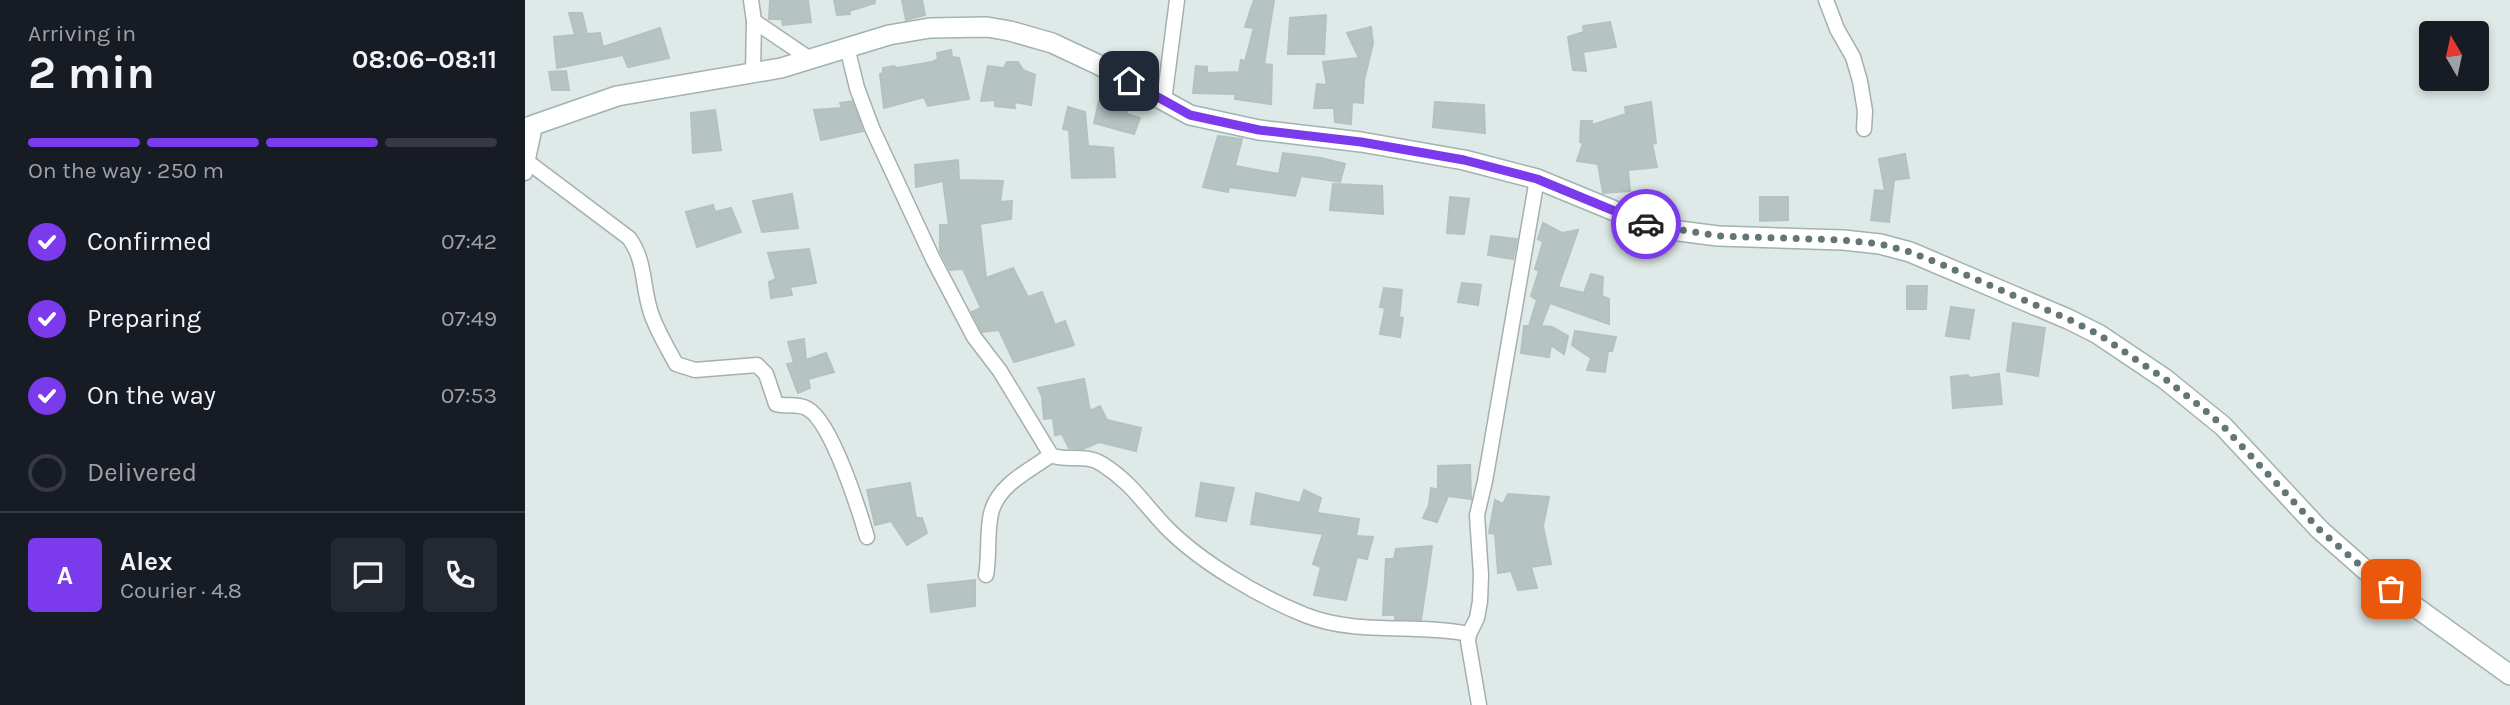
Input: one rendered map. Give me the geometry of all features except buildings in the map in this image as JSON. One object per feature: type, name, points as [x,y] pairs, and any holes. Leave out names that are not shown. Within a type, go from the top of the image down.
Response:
[{"type":"main road","points":[[530,127],[617,96],[753,72],[810,59],[889,35],[961,26],[1010,31],[1052,43],[1100,65],[1190,115],[1244,128],[1361,142],[1464,160],[1537,179],[1656,228],[1718,236],[1843,240],[1880,244],[1910,252],[2098,334],[2165,379],[2223,426],[2320,530],[2371,575],[2510,675]]},
{"type":"street","points":[[751,0],[754,22],[753,72]]},
{"type":"street","points":[[1164,102],[1177,0]]},
{"type":"street","points":[[1826,0],[1837,29],[1853,57],[1865,111],[1864,129]]},
{"type":"street","points":[[754,22],[810,59]]},
{"type":"street","points":[[847,47],[857,88],[872,128],[933,259],[974,337],[1000,370],[1051,455],[1099,461],[1125,479],[1191,550],[1245,584],[1305,615],[1363,628],[1450,630],[1469,634]]},
{"type":"street","points":[[530,127],[527,168],[629,239],[636,247],[641,260],[650,311],[676,364],[695,370],[757,365],[766,374],[776,404],[804,407],[813,412],[828,432],[867,537]]},
{"type":"street","points":[[1479,705],[1468,641],[1480,601],[1478,502],[1485,481],[1537,179]]},
{"type":"street","points":[[986,575],[991,512],[997,499],[1005,488],[1051,455]]},
{"type":"way so far","points":[[1646,224],[1656,228],[1718,236],[1843,240],[1880,244],[1941,264],[2068,319],[2098,334],[2201,407],[2223,426],[2320,530],[2391,589]]},
{"type":"route","points":[[1129,81],[1190,115],[1244,128],[1361,142],[1464,160],[1537,179],[1646,224]]}]
